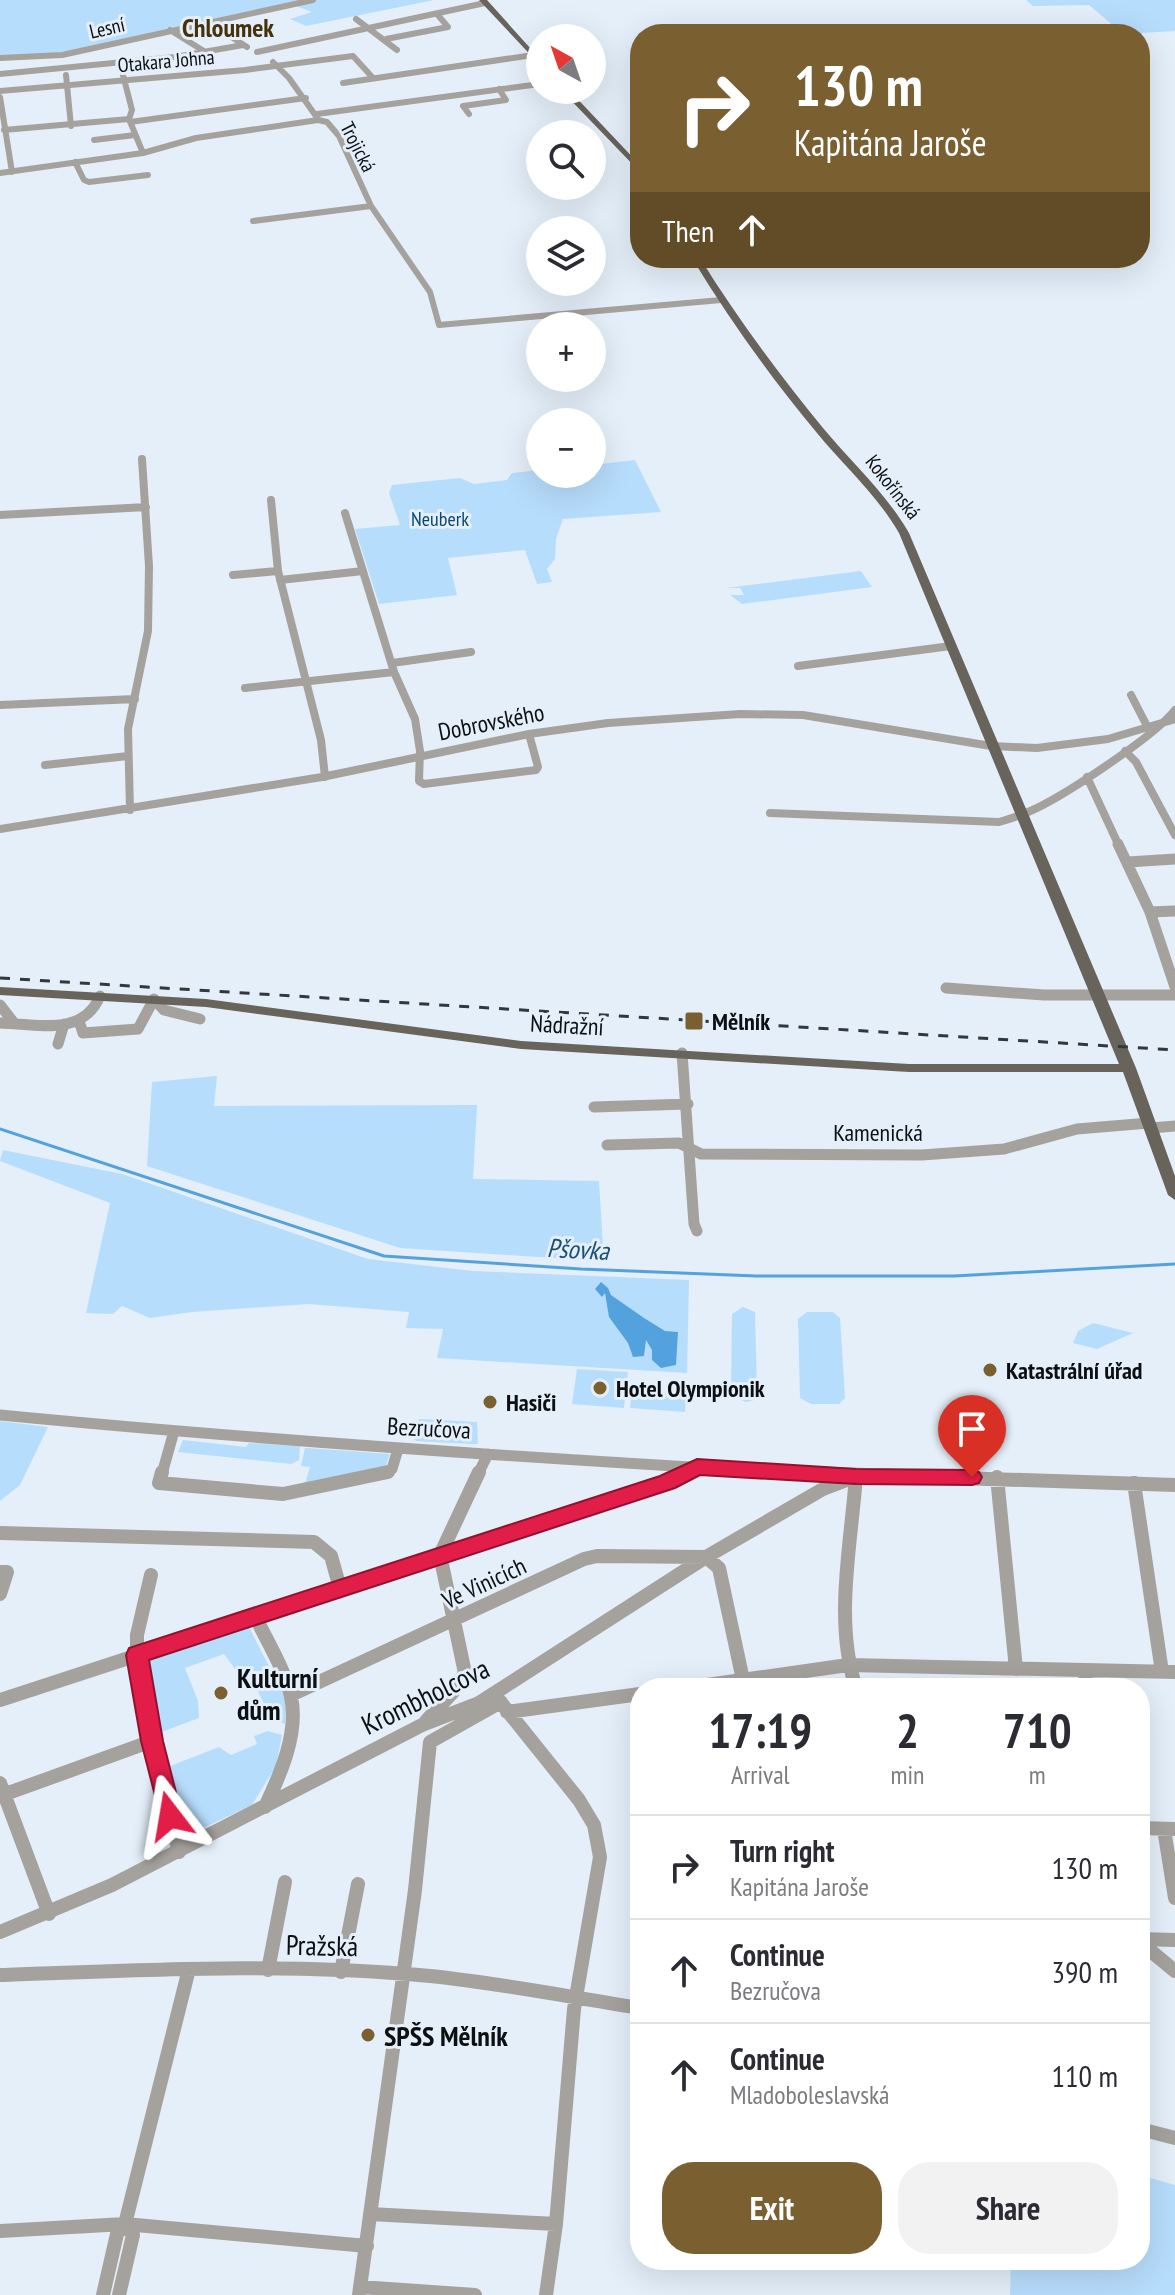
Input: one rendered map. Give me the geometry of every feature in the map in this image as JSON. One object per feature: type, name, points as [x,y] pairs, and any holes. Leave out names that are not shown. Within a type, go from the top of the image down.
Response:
[{"type":"main road","points":[[484,1],[526,47]]},
{"type":"main road","points":[[578,104],[630,159]]},
{"type":"main road","name":"Kokořínská","points":[[702,268],[721,300],[824,435],[899,522],[1129,1068],[1175,1195]]},
{"type":"main road","name":"Nádražní","points":[[2,991],[206,1003],[521,1045],[909,1068],[1129,1068]]},
{"type":"main road","name":"Kokořínská","points":[[1151,1129],[1175,1177]]},
{"type":"street","name":"Lesní","points":[[0,58],[62,55],[313,0]]},
{"type":"street","points":[[257,52],[372,29],[484,1]]},
{"type":"street","points":[[386,39],[448,27],[437,14]]},
{"type":"street","points":[[356,19],[397,50]]},
{"type":"street","name":"Trojická","points":[[208,22],[276,65],[306,98],[318,117],[339,136],[371,206],[430,292],[439,325],[721,300]]},
{"type":"street","points":[[170,30],[208,53]]},
{"type":"street","points":[[0,74],[175,57],[243,45]]},
{"type":"street","points":[[62,55],[67,67]]},
{"type":"street","name":"Otakara Johna","points":[[0,94],[353,56],[373,78]]},
{"type":"street","points":[[343,83],[526,56]]},
{"type":"street","points":[[175,57],[186,75]]},
{"type":"street","points":[[121,63],[132,110],[130,120],[143,153]]},
{"type":"street","points":[[66,75],[71,126]]},
{"type":"street","points":[[0,173],[143,153],[196,138],[526,86]]},
{"type":"street","points":[[469,114],[463,106],[506,100],[499,89]]},
{"type":"street","points":[[0,94],[12,172]]},
{"type":"street","points":[[4,130],[130,120],[306,98]]},
{"type":"street","points":[[94,140],[135,135]]},
{"type":"street","points":[[125,155],[135,176]]},
{"type":"street","points":[[75,162],[84,180],[89,182],[148,175]]},
{"type":"street","points":[[253,221],[371,206]]},
{"type":"street","points":[[130,810],[128,729],[148,631],[149,566],[142,459]]},
{"type":"street","points":[[271,500],[279,576],[321,740],[325,777]]},
{"type":"street","points":[[0,515],[146,507]]},
{"type":"street","points":[[345,513],[393,668],[415,719],[419,781],[424,784],[532,771],[538,767],[529,734]]},
{"type":"street","points":[[233,575],[279,576],[363,571]]},
{"type":"street","points":[[798,666],[951,646]]},
{"type":"street","points":[[245,688],[307,682],[471,652]]},
{"type":"street","points":[[1131,695],[1148,728]]},
{"type":"street","points":[[0,705],[135,699]]},
{"type":"street","points":[[770,813],[999,822],[1022,815],[1087,777],[1172,721],[1175,710]]},
{"type":"street","name":"Dobrovského","points":[[0,829],[325,777],[529,734],[598,723],[746,714],[787,715],[867,723],[993,746],[1034,747],[1073,743],[1172,721]]},
{"type":"street","points":[[1125,751],[1132,756],[1175,835]]},
{"type":"street","points":[[45,765],[128,756]]},
{"type":"street","points":[[1087,777],[1150,912],[1175,987]]},
{"type":"street","points":[[1163,810],[1175,809]]},
{"type":"street","points":[[1128,862],[1175,859]]},
{"type":"street","points":[[1150,912],[1175,911]]},
{"type":"street","points":[[946,988],[1099,996],[1175,995]]},
{"type":"street","points":[[0,1023],[64,1024],[79,1021],[91,1014],[100,996]]},
{"type":"street","points":[[79,1021],[83,1033],[138,1029],[154,999],[164,1010],[200,1019]]},
{"type":"street","points":[[0,1005],[14,1023]]},
{"type":"street","points":[[58,1044],[64,1024]]},
{"type":"street","points":[[682,1053],[688,1104],[694,1224],[697,1231]]},
{"type":"street","points":[[594,1107],[688,1104]]},
{"type":"street","name":"Kamenická","points":[[607,1145],[679,1143],[701,1154],[922,1155],[1004,1149],[1077,1129],[1175,1126]]},
{"type":"street","name":"Bezručova","points":[[0,1415],[398,1449],[697,1467],[856,1476],[997,1477],[1175,1485]]},
{"type":"street","points":[[174,1431],[159,1483],[283,1494],[386,1473],[392,1469],[398,1449]]},
{"type":"street","points":[[422,1725],[453,1692],[465,1673],[440,1555],[488,1454]]},
{"type":"street","points":[[0,1700],[667,1482],[697,1467]]},
{"type":"street","points":[[853,1678],[848,1665],[847,1594],[856,1476]]},
{"type":"street","name":"Krombholcova","points":[[0,1932],[49,1914],[179,1852],[422,1725],[501,1703],[706,1557],[823,1489],[856,1476]]},
{"type":"street","points":[[997,1477],[1016,1669]]},
{"type":"street","points":[[757,1678],[848,1665],[1169,1672],[1134,1483]]},
{"type":"street","points":[[0,1533],[314,1542],[331,1556],[340,1588]]},
{"type":"street","name":"Ve Vinicích","points":[[291,1695],[597,1556],[706,1557]]},
{"type":"street","points":[[706,1557],[719,1568],[743,1678]]},
{"type":"street","points":[[0,1594],[3,1572]]},
{"type":"street","points":[[151,1575],[139,1623],[137,1655],[152,1741],[179,1852]]},
{"type":"street","points":[[255,1616],[291,1695],[293,1712],[283,1769],[263,1807],[266,1806]]},
{"type":"street","points":[[1085,1670],[1085,1678]]},
{"type":"street","points":[[475,2295],[359,2291],[404,1974],[430,1742],[501,1703],[630,1695]]},
{"type":"street","points":[[501,1703],[579,1800],[594,1825],[600,1857],[576,1998],[556,2224],[546,2295]]},
{"type":"street","points":[[49,1914],[1,1791],[152,1741]]},
{"type":"street","points":[[1169,1829],[1175,1898]]},
{"type":"street","points":[[268,1970],[285,1882]]},
{"type":"street","points":[[341,1972],[358,1884]]},
{"type":"street","points":[[1150,1940],[1175,1940]]},
{"type":"street","points":[[1150,1949],[1175,1971]]},
{"type":"street","points":[[103,2295],[117,2234],[125,2224],[189,1969]]},
{"type":"street","name":"Pražská","points":[[0,1975],[189,1969],[404,1974],[630,2006]]},
{"type":"street","points":[[1150,2132],[1175,2138]]},
{"type":"street","points":[[370,2214],[556,2224]]},
{"type":"street","points":[[119,2295],[133,2235],[125,2224]]},
{"type":"street","points":[[0,2231],[125,2224],[367,2246]]},
{"type":"green space","points":[[0,0],[434,0],[306,26],[290,19],[312,12],[288,3],[58,53],[0,57]]},
{"type":"green space","points":[[1026,0],[1175,0],[1175,31],[1150,32],[1150,24],[1111,24],[1089,5],[1033,6]]},
{"type":"green space","name":"Neuberk","points":[[635,460],[661,512],[563,519],[556,539],[555,559],[547,569],[552,582],[537,584],[525,550],[448,558],[457,595],[379,604],[355,529],[400,525],[389,493],[392,485],[460,478],[474,484],[507,480],[512,473],[526,472],[526,488],[606,488],[606,463]]},
{"type":"green space","points":[[861,571],[872,587],[742,604],[730,595],[744,595],[740,588],[726,588]]},
{"type":"green space","points":[[217,1076],[214,1106],[477,1105],[473,1179],[599,1181],[603,1248],[585,1260],[400,1248],[147,1166],[152,1082]]},
{"type":"green space","points":[[3,1150],[122,1174],[368,1259],[473,1271],[689,1280],[687,1373],[437,1358],[443,1329],[406,1328],[409,1312],[309,1304],[150,1318],[122,1306],[113,1314],[86,1313],[110,1203],[0,1161]]},
{"type":"green space","points":[[743,1307],[755,1312],[757,1395],[754,1400],[746,1402],[731,1396],[732,1314]]},
{"type":"green space","points":[[807,1312],[833,1312],[840,1318],[845,1398],[839,1404],[811,1404],[800,1398],[798,1319]]},
{"type":"green space","points":[[1093,1323],[1133,1333],[1097,1349],[1073,1343],[1078,1331]]},
{"type":"green space","name":"Hotel Olympionik","points":[[577,1369],[628,1372],[624,1408],[572,1404]]},
{"type":"green space","points":[[632,1390],[686,1394],[685,1412],[630,1408]]},
{"type":"green space","points":[[419,1419],[477,1422],[478,1444],[416,1441]]},
{"type":"green space","points":[[0,1421],[48,1427],[20,1485],[0,1501]]},
{"type":"green space","points":[[183,1440],[246,1447],[249,1443],[300,1446],[299,1460],[291,1464],[178,1452]]},
{"type":"green space","points":[[305,1448],[390,1454],[385,1468],[305,1483],[310,1467],[301,1466]]},
{"type":"green space","points":[[248,1625],[282,1692],[286,1703],[285,1724],[272,1720],[251,1677],[235,1669],[224,1654],[185,1668],[198,1701],[199,1718],[159,1733],[146,1658]]},
{"type":"green space","points":[[268,1731],[282,1735],[276,1766],[252,1805],[186,1836],[165,1768],[219,1747],[231,1755],[257,1744],[254,1736]]},
{"type":"green space","points":[[1150,2178],[1175,2185],[1175,2295],[1010,2295],[1011,2270],[1150,2270]]},
{"type":"water","points":[[601,1282],[611,1295],[644,1318],[665,1331],[678,1332],[676,1365],[661,1368],[652,1360],[652,1350],[646,1340],[644,1356],[633,1357],[628,1343],[609,1317],[605,1293],[602,1297],[595,1289]]},
{"type":"waterway","name":"Pšovka","points":[[0,1129],[384,1256],[581,1269],[756,1276],[954,1276],[1175,1264]]},
{"type":"railway","points":[[0,978],[1175,1050]]},
{"type":"place","name":"Mělník","points":[[694,1021]]},
{"type":"place","name":"Katastrální úřad","points":[[990,1370]]},
{"type":"place","name":"Hotel Olympionik","points":[[600,1388]]},
{"type":"place","name":"Hasiči","points":[[490,1402]]},
{"type":"place","name":"Kulturní dům","points":[[221,1693]]},
{"type":"place","name":"SPŠS Mělník","points":[[368,2035]]},
{"type":"district","name":"Chloumek","points":[[228,27]]},
{"type":"route","points":[[170,1816],[152,1741],[137,1655],[667,1482],[697,1467],[856,1476],[972,1477]]}]
